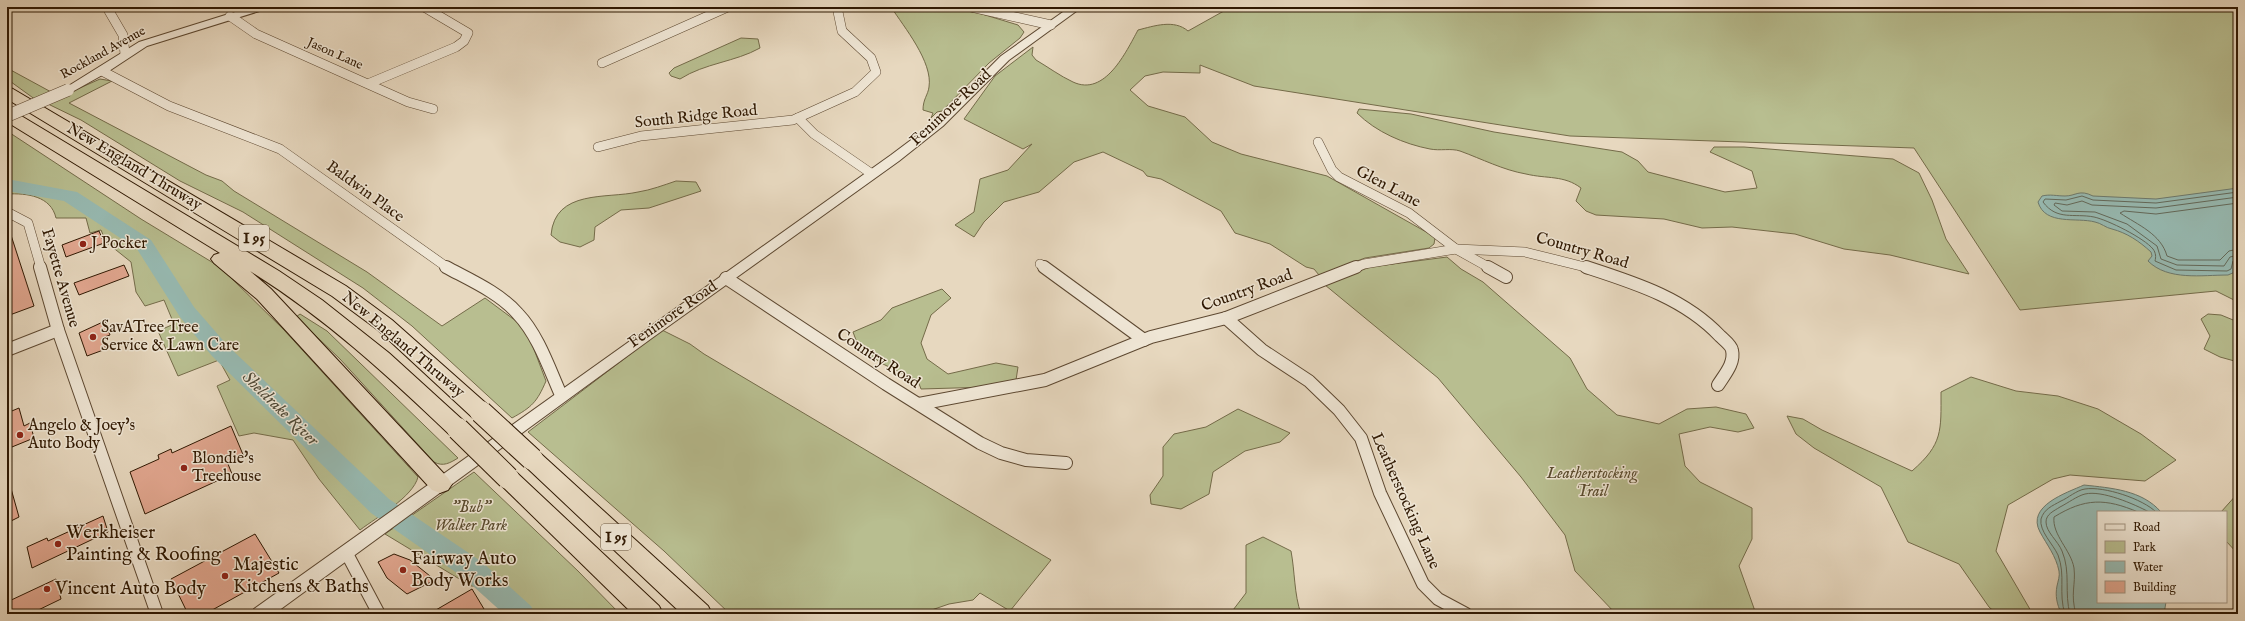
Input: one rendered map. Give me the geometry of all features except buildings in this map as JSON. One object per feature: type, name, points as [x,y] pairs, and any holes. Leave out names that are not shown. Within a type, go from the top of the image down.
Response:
[{"type":"highway","name":"New England Thruway","points":[[7,92],[339,291],[384,325],[481,412],[699,614]]},
{"type":"highway","name":"New England Thruway","points":[[7,116],[272,276],[337,320],[382,358],[458,429],[650,614]]},
{"type":"highway","points":[[162,209],[196,242],[235,268],[259,290],[440,484]]},
{"type":"street","points":[[111,7],[109,11],[123,36],[125,54]]},
{"type":"street","name":"Rockland Avenue","points":[[7,116],[68,90],[102,71],[125,54],[167,35],[262,7]]},
{"type":"street","points":[[370,84],[456,47],[464,41],[468,34],[464,30],[424,7]]},
{"type":"street","points":[[602,63],[728,7]]},
{"type":"street","name":"South Ridge Road","points":[[598,147],[641,136],[757,125],[798,118],[855,92],[876,72],[872,58],[842,31],[837,7]]},
{"type":"street","points":[[971,7],[1051,24]]},
{"type":"street","name":"Fenimore Road","points":[[260,614],[561,395],[872,174],[939,124],[1005,58],[1077,7]]},
{"type":"street","name":"Jason Lane","points":[[230,16],[256,34],[408,102],[433,109]]},
{"type":"street","name":"Baldwin Place","points":[[102,71],[169,106],[280,149],[437,262],[485,288],[518,313],[531,331],[561,395]]},
{"type":"street","points":[[798,118],[814,134],[872,174]]},
{"type":"street","name":"Glen Lane","points":[[1318,142],[1332,170],[1339,177],[1409,214],[1449,242],[1456,249],[1506,277]]},
{"type":"street","name":"Fayette Avenue","points":[[7,212],[28,223],[58,330],[157,614]]},
{"type":"street","name":"Country Road","points":[[726,278],[919,404],[1009,388],[1044,380],[1144,340],[1226,318],[1364,264],[1456,249],[1525,252],[1571,262],[1641,285],[1672,298],[1708,323],[1732,348],[1733,361],[1718,385]]},
{"type":"street","points":[[1040,264],[1144,340]]},
{"type":"street","name":"Leatherstocking Lane","points":[[1226,318],[1262,350],[1309,381],[1339,410],[1361,438],[1380,493],[1423,584],[1438,599],[1466,614]]},
{"type":"street","points":[[7,350],[58,330]]},
{"type":"street","points":[[919,404],[980,443],[1001,453],[1026,460],[1066,463]]},
{"type":"street","points":[[346,552],[379,614]]},
{"type":"green space","points":[[891,7],[959,7],[1018,25],[1024,32],[1020,38],[989,63],[942,111],[937,112],[931,118],[933,113],[923,110],[929,87],[927,67],[910,35]]},
{"type":"green space","points":[[1231,7],[2238,7],[2238,302],[2216,291],[2020,310],[1914,148],[1570,136],[1254,86],[1200,65],[1200,73],[1163,72],[1145,76],[1130,90],[1148,106],[1185,117],[1212,142],[1241,154],[1327,176],[1428,233],[1435,238],[1434,244],[1429,248],[1365,258],[1319,275],[1314,269],[1306,267],[1270,244],[1235,233],[1221,211],[1161,179],[1147,176],[1143,171],[1103,152],[1074,162],[1039,192],[1004,202],[984,222],[974,237],[955,225],[974,212],[980,179],[1008,170],[1032,144],[1023,149],[964,119],[995,76],[1033,47],[1032,55],[1036,60],[1063,77],[1084,85],[1095,83],[1104,78],[1113,70],[1121,60],[1138,30],[1157,25],[1170,24],[1177,25],[1188,31]]},
{"type":"green space","points":[[741,38],[758,39],[760,48],[750,53],[700,69],[680,79],[671,76],[669,73],[674,68]]},
{"type":"green space","points":[[7,68],[53,93],[36,100],[7,79]]},
{"type":"green space","points":[[100,79],[112,81],[69,103],[206,175],[222,181],[234,191],[367,272],[442,326],[485,298],[520,324],[532,344],[546,381],[537,399],[524,411],[512,418],[412,326],[363,288],[243,212],[180,181],[81,120],[46,103]]},
{"type":"green space","points":[[1359,109],[1411,114],[1494,132],[1622,152],[1638,161],[1648,172],[1725,192],[1757,188],[1752,171],[1710,152],[1714,147],[1744,147],[1893,159],[1919,173],[1932,200],[1946,239],[1969,274],[1890,255],[1844,249],[1795,234],[1732,227],[1702,228],[1664,219],[1596,215],[1586,211],[1576,201],[1581,188],[1575,184],[1562,179],[1534,176],[1509,170],[1457,150],[1434,150],[1410,144],[1373,126],[1357,113]]},
{"type":"green space","points":[[7,131],[141,219],[220,267],[284,330],[418,477],[409,492],[394,506],[360,530],[319,479],[293,440],[254,433],[239,436],[217,386],[230,380],[219,360],[178,376],[158,331],[174,324],[164,300],[145,306],[136,292],[131,262],[106,242],[101,230],[90,233],[86,218],[56,218],[49,205],[44,200],[37,197],[22,194],[7,194]]},
{"type":"green space","points":[[676,181],[696,182],[701,191],[649,208],[621,210],[595,227],[594,240],[580,247],[560,242],[551,235],[555,220],[562,210],[572,203],[584,199],[643,191]]},
{"type":"green space","name":"Leatherstocking Trail","points":[[1447,257],[1461,269],[1483,282],[1570,358],[1587,389],[1617,415],[1659,424],[1687,409],[1716,407],[1746,414],[1754,428],[1738,432],[1710,427],[1679,434],[1685,466],[1700,482],[1752,508],[1752,539],[1739,566],[1756,614],[1616,614],[1575,571],[1565,535],[1521,477],[1438,378],[1325,285],[1370,267]]},
{"type":"green space","points":[[942,289],[951,298],[931,315],[921,343],[927,359],[948,374],[996,363],[1018,367],[1016,380],[989,387],[921,389],[918,381],[883,364],[859,348],[853,332],[881,320],[892,308]]},
{"type":"green space","points":[[300,314],[327,331],[458,458],[449,463],[443,464],[434,462],[340,359],[296,317]]},
{"type":"green space","points":[[2208,314],[2221,315],[2238,322],[2238,362],[2220,357],[2204,349],[2210,336],[2201,319]]},
{"type":"green space","points":[[662,330],[690,344],[704,354],[1051,560],[1010,611],[980,593],[973,600],[949,604],[920,614],[730,614],[664,551],[528,432]]},
{"type":"green space","points":[[1971,377],[2016,391],[2058,396],[2098,409],[2141,434],[2176,460],[2145,481],[2070,475],[2053,479],[2008,505],[1996,551],[2031,611],[2031,614],[1997,614],[1989,607],[1959,564],[1908,542],[1881,487],[1814,448],[1796,434],[1787,416],[1803,419],[1822,430],[1912,471],[1930,453],[1938,436],[1941,417],[1941,392]]},
{"type":"green space","points":[[1238,409],[1290,433],[1280,442],[1245,451],[1213,472],[1209,494],[1181,509],[1151,504],[1150,495],[1163,476],[1163,447],[1174,434],[1206,427]]},
{"type":"green space","name":"\"Bub\" Walker Park","points":[[474,472],[578,571],[620,614],[512,614],[483,586],[471,586],[385,534]]},
{"type":"green space","points":[[2238,493],[2238,554],[2227,542],[2227,511],[2222,511]]},
{"type":"green space","points":[[1263,537],[1291,551],[1297,599],[1301,614],[1230,614],[1246,593],[1246,545]]},
{"type":"water","points":[[2238,188],[2238,262],[2235,266],[2235,272],[2228,275],[2186,276],[2165,272],[2148,261],[2152,256],[2151,252],[2128,235],[2095,222],[2054,218],[2047,215],[2042,210],[2038,202],[2042,196],[2048,195],[2069,196],[2084,193],[2093,196],[2156,199]]},
{"type":"water","points":[[2084,485],[2126,491],[2145,499],[2160,511],[2097,511],[2097,603],[2166,603],[2164,614],[2061,613],[2056,597],[2059,577],[2058,566],[2054,555],[2040,532],[2037,523],[2038,515],[2043,508],[2050,502]]},
{"type":"waterway","name":"Sheldrake River","points":[[7,185],[70,196],[144,245],[187,312],[220,351],[380,506],[473,570],[522,614]]},
{"type":"place","name":"J Pocker","points":[[83,244]]},
{"type":"place","name":"SavATree Tree Service & Lawn Care","points":[[93,337]]},
{"type":"place","name":"Angelo & Joey's Auto Body","points":[[20,435]]},
{"type":"place","name":"Blondie's Treehouse","points":[[184,468]]},
{"type":"place","name":"Werkheiser Painting & Roofing","points":[[58,544]]},
{"type":"place","name":"Fairway Auto Body Works","points":[[403,570]]},
{"type":"place","name":"Majestic Kitchens & Baths","points":[[225,576]]},
{"type":"place","name":"Vincent Auto Body","points":[[47,589]]}]
